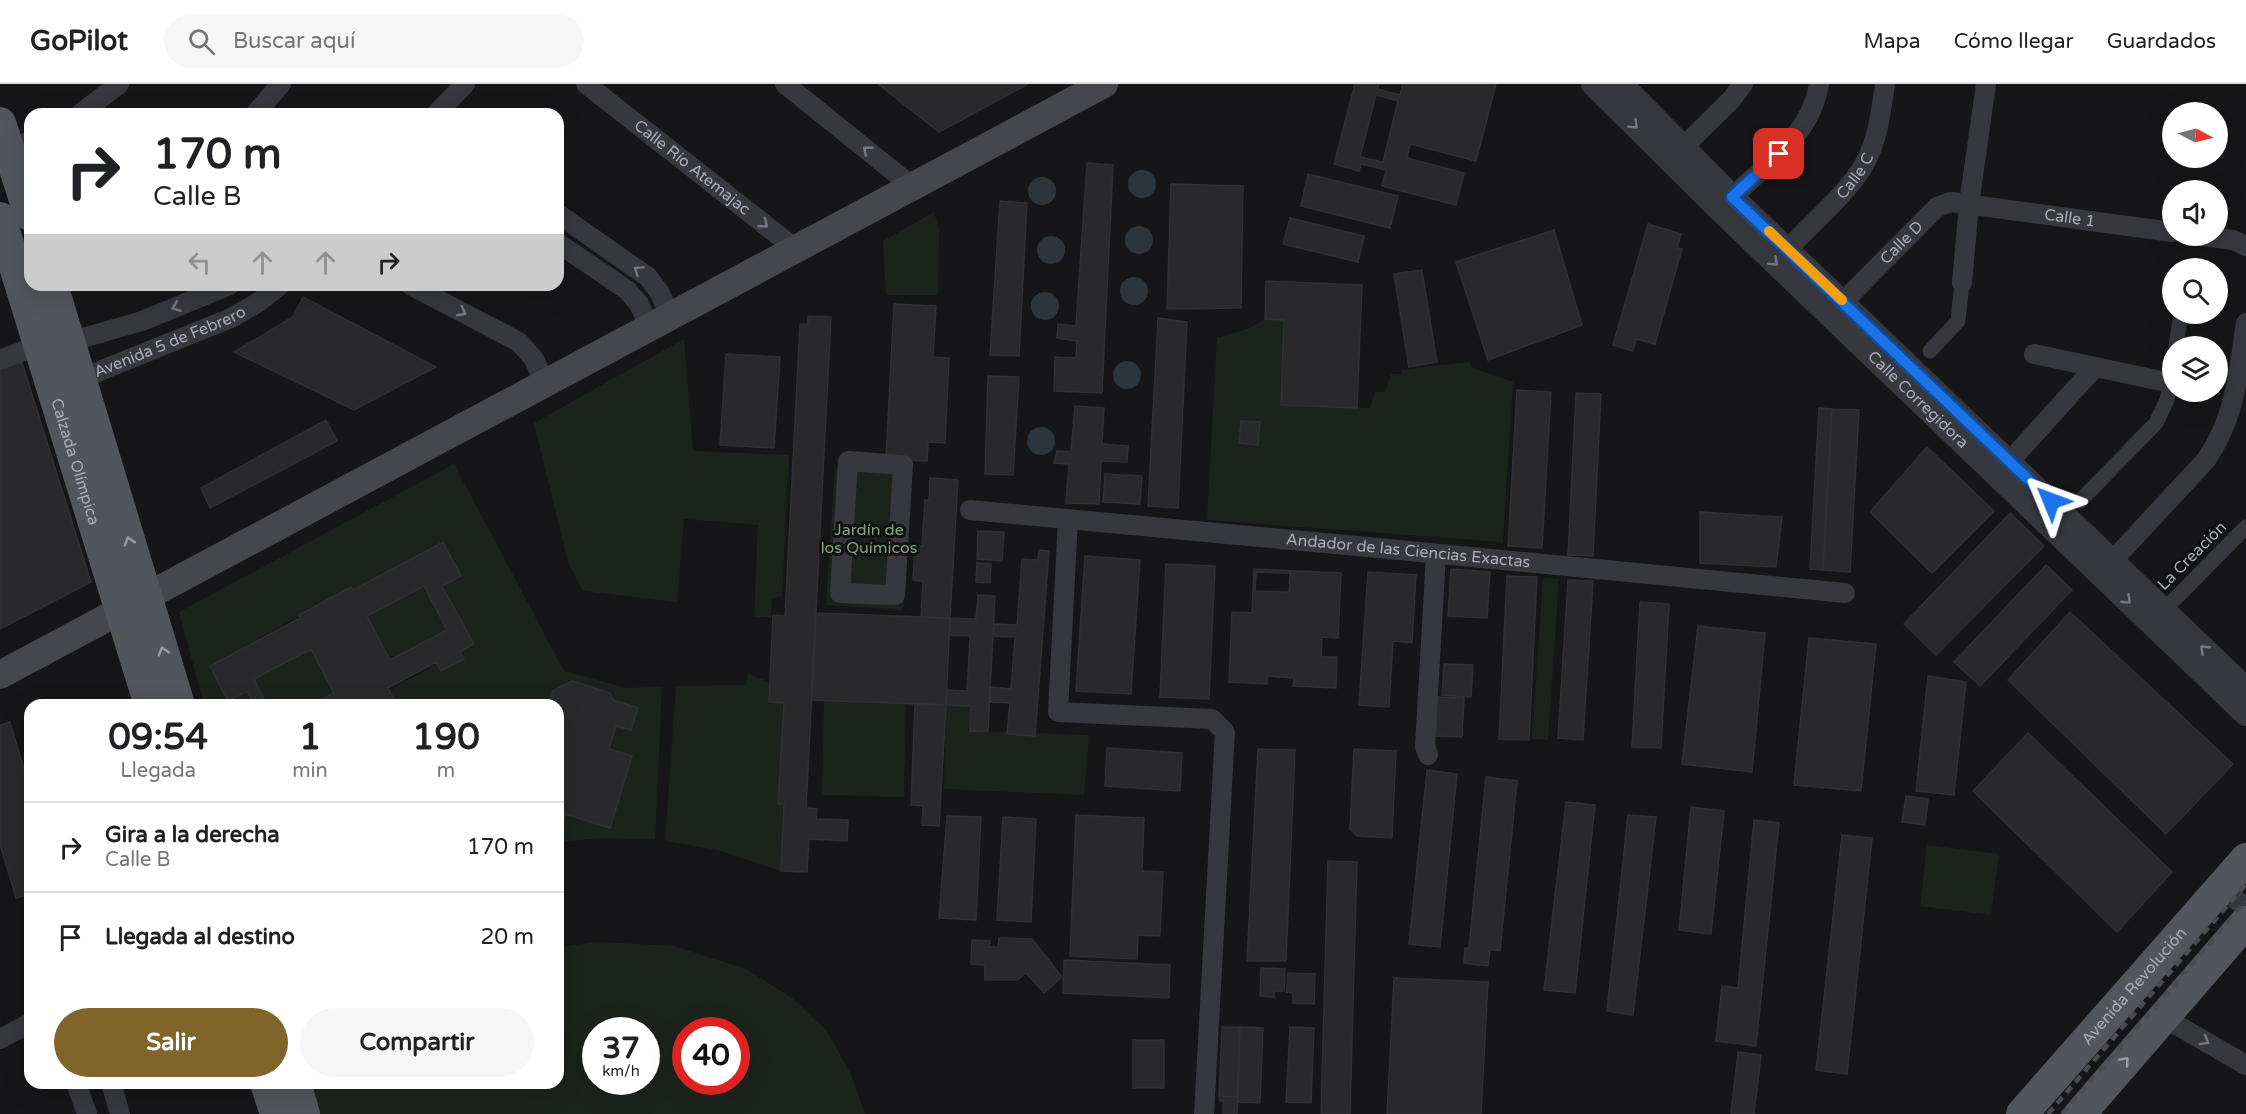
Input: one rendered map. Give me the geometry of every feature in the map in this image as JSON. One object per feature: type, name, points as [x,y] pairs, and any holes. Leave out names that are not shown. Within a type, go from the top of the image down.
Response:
[{"type":"main road","points":[[0,675],[1104,84]]},
{"type":"main road","points":[[13,138],[24,188]]},
{"type":"main road","name":"Calzada Olímpica","points":[[0,218],[24,274]]},
{"type":"main road","name":"Calzada Olímpica","points":[[31,291],[54,344],[133,603],[176,699]]},
{"type":"main road","name":"Calzada Olímpica","points":[[52,291],[54,344]]},
{"type":"main road","name":"Calzada Olímpica","points":[[133,603],[149,699]]},
{"type":"main road","name":"Avenida Revolución","points":[[2022,1114],[2233,898],[2246,859]]},
{"type":"main road","points":[[2053,1080],[2084,1110],[2246,922]]},
{"type":"main road","points":[[268,1089],[276,1114]]},
{"type":"main road","points":[[297,1089],[304,1114]]},
{"type":"street","points":[[88,108],[119,84]]},
{"type":"street","points":[[260,108],[281,84]]},
{"type":"street","points":[[442,108],[465,84]]},
{"type":"street","name":"Calle Río Atemajac","points":[[586,84],[797,250]]},
{"type":"street","points":[[785,84],[913,187]]},
{"type":"street","name":"Calle Corregidora","points":[[1593,84],[1726,203],[2106,567],[2246,714]]},
{"type":"street","name":"Calle Corregidora","points":[[1621,84],[1683,147],[1726,203],[1788,248],[1844,302],[1930,398]]},
{"type":"street","points":[[1683,147],[1731,100],[1743,84]]},
{"type":"street","points":[[1726,203],[1795,139],[1809,118],[1819,84]]},
{"type":"street","name":"Calle C","points":[[1788,248],[1850,183],[1864,165],[1874,142],[1885,84]]},
{"type":"street","points":[[1930,351],[1958,321],[1969,204],[1986,84]]},
{"type":"street","name":"Calle D","points":[[1844,302],[1937,207],[1951,202],[1969,204]]},
{"type":"street","name":"Calle 1","points":[[1969,204],[2162,231]]},
{"type":"street","points":[[564,218],[648,278],[660,293],[660,323]]},
{"type":"street","points":[[2228,242],[2245,245]]},
{"type":"street","points":[[564,247],[627,290],[660,323]]},
{"type":"street","name":"Avenida 5 de Febrero","points":[[0,360],[142,321],[215,291]]},
{"type":"street","name":"Avenida 5 de Febrero","points":[[66,384],[231,318],[260,302],[273,291]]},
{"type":"street","points":[[421,291],[519,342],[534,359],[545,384]]},
{"type":"street","points":[[2106,567],[2206,460],[2227,424],[2234,403],[2246,323]]},
{"type":"street","points":[[2034,354],[2162,378]]},
{"type":"street","points":[[2003,468],[2095,367]]},
{"type":"street","points":[[2080,501],[2156,423],[2166,402]]},
{"type":"street","points":[[848,461],[871,462],[903,465],[895,594],[840,592],[848,461]]},
{"type":"street","name":"Andador de las Ciencias Exactas","points":[[970,510],[1277,537],[1436,555],[1845,593]]},
{"type":"street","points":[[1068,519],[1058,711],[1212,719],[1225,732],[1204,1114]]},
{"type":"street","name":"La Creación","points":[[2164,610],[2246,527]]},
{"type":"street","points":[[1428,754],[1425,746],[1436,555]]},
{"type":"street","name":"Calle Corregidora","points":[[2106,567],[2164,610],[2243,681]]},
{"type":"street","points":[[2163,1017],[2246,1065]]},
{"type":"street","points":[[0,1039],[24,1026]]},
{"type":"street","points":[[78,1089],[87,1114]]},
{"type":"street","points":[[113,1089],[120,1114]]},
{"type":"green space","points":[[934,212],[939,230],[938,295],[886,295],[883,241]]},
{"type":"green space","points":[[1265,319],[1284,320],[1281,405],[1370,408],[1375,392],[1385,392],[1391,374],[1401,374],[1401,370],[1469,362],[1472,368],[1513,382],[1503,542],[1207,520],[1217,338],[1248,329]]},
{"type":"green space","points":[[684,339],[693,451],[789,455],[782,596],[772,599],[771,617],[754,617],[758,525],[684,519],[677,602],[583,591],[568,562],[534,423]]},
{"type":"green space","points":[[454,464],[564,671],[626,688],[662,687],[655,839],[601,838],[564,841],[564,699],[394,699],[389,690],[474,644],[442,586],[461,575],[443,542],[353,590],[350,587],[210,666],[227,699],[202,699],[179,612]]},
{"type":"green space","name":"Jardín de los Químicos","points":[[835,468],[912,474],[903,610],[826,605]]},
{"type":"green space","points":[[1543,578],[1559,579],[1548,740],[1532,739]]},
{"type":"green space","points":[[424,586],[447,630],[390,660],[367,616]]},
{"type":"green space","points":[[311,649],[334,693],[322,699],[264,699],[254,679]]},
{"type":"green space","points":[[748,674],[770,682],[769,702],[784,703],[778,804],[784,804],[781,871],[717,850],[665,841],[676,686],[746,685]]},
{"type":"green space","points":[[247,691],[251,699],[230,699]]},
{"type":"green space","points":[[824,695],[906,700],[904,797],[822,795]]},
{"type":"green space","points":[[946,705],[971,706],[970,731],[1089,735],[1084,795],[944,789]]},
{"type":"green space","points":[[1927,845],[1999,854],[1991,915],[1920,906]]},
{"type":"green space","points":[[598,942],[674,946],[746,969],[792,998],[826,1030],[850,1072],[865,1114],[320,1114],[313,1089],[564,1089],[564,946]]},
{"type":"shaded area","points":[[1142,170],[1152,174],[1156,184],[1152,194],[1142,198],[1132,194],[1128,184],[1132,174]]},
{"type":"shaded area","points":[[1042,177],[1052,181],[1056,191],[1052,201],[1042,205],[1032,201],[1028,191],[1032,181]]},
{"type":"shaded area","points":[[1139,226],[1149,230],[1153,240],[1149,250],[1139,254],[1129,250],[1125,240],[1129,230]]},
{"type":"shaded area","points":[[1051,236],[1061,240],[1065,250],[1061,260],[1051,264],[1041,260],[1037,250],[1041,240]]},
{"type":"shaded area","points":[[1134,277],[1144,281],[1148,291],[1144,301],[1134,305],[1124,301],[1120,291],[1124,281]]},
{"type":"shaded area","points":[[1045,292],[1055,296],[1059,306],[1055,316],[1045,320],[1035,316],[1031,306],[1035,296]]},
{"type":"shaded area","points":[[1127,361],[1137,365],[1141,375],[1137,385],[1127,389],[1117,385],[1113,375],[1117,365]]},
{"type":"shaded area","points":[[1041,427],[1051,431],[1055,441],[1051,451],[1041,455],[1031,451],[1027,441],[1031,431]]},
{"type":"building","points":[[878,84],[1028,84],[939,132]]},
{"type":"building","points":[[1355,84],[1496,84],[1476,161],[1410,144],[1407,158],[1464,173],[1456,205],[1382,186],[1386,170],[1361,164],[1359,171],[1334,164]]},
{"type":"building","points":[[1379,84],[1403,84],[1400,95],[1377,89]]},
{"type":"building","points":[[1376,95],[1398,101],[1383,162],[1360,157]]},
{"type":"building","points":[[1087,163],[1113,165],[1102,393],[1054,391],[1055,357],[1076,358],[1077,341],[1057,338],[1058,324],[1076,326]]},
{"type":"building","points":[[1308,174],[1398,196],[1390,228],[1301,206]]},
{"type":"building","points":[[1171,184],[1243,186],[1241,308],[1167,309]]},
{"type":"building","points":[[1000,201],[1027,203],[1019,356],[990,355]]},
{"type":"building","points":[[1290,218],[1364,236],[1358,262],[1283,244]]},
{"type":"building","points":[[1648,224],[1681,234],[1677,248],[1682,249],[1655,344],[1636,339],[1633,351],[1613,345]]},
{"type":"building","points":[[1554,230],[1582,325],[1488,360],[1456,262]]},
{"type":"building","points":[[1422,270],[1437,362],[1409,367],[1394,274]]},
{"type":"building","points":[[1266,281],[1362,285],[1357,408],[1281,405],[1284,320],[1265,319]]},
{"type":"building","points":[[303,297],[436,367],[354,410],[234,352],[293,317]]},
{"type":"building","points":[[894,304],[936,306],[933,357],[949,358],[945,443],[928,442],[927,461],[886,459]]},
{"type":"building","points":[[808,316],[831,317],[806,808],[817,809],[816,819],[848,820],[847,841],[809,839],[807,872],[781,871],[784,804],[778,804],[784,703],[769,702],[773,615],[785,616],[800,324],[808,324]]},
{"type":"building","points":[[1158,318],[1187,322],[1178,508],[1148,506]]},
{"type":"building","points":[[19,353],[91,582],[0,629],[0,362]]},
{"type":"building","points":[[726,354],[780,357],[774,448],[720,445]]},
{"type":"building","points":[[988,376],[1019,377],[1013,475],[985,474]]},
{"type":"building","points":[[1517,390],[1551,392],[1542,548],[1508,546]]},
{"type":"building","points":[[1576,393],[1601,394],[1593,556],[1568,555]]},
{"type":"building","points":[[1075,406],[1104,408],[1102,444],[1128,446],[1127,462],[1101,461],[1099,504],[1066,503],[1069,464],[1054,463],[1057,451],[1071,452]]},
{"type":"building","points":[[1819,408],[1832,409],[1823,570],[1810,569]]},
{"type":"building","points":[[1832,409],[1859,410],[1850,572],[1823,570]]},
{"type":"building","points":[[326,420],[337,441],[210,508],[201,488]]},
{"type":"building","points":[[1241,421],[1260,422],[1258,445],[1239,443]]},
{"type":"building","points":[[1927,447],[1994,511],[1932,573],[1870,512]]},
{"type":"building","points":[[1105,474],[1142,476],[1140,504],[1103,502]]},
{"type":"building","points":[[930,478],[958,480],[950,618],[921,617],[923,581],[913,580],[915,545],[922,546],[925,500],[929,501]]},
{"type":"building","points":[[1700,512],[1782,517],[1776,567],[1700,563]]},
{"type":"building","points":[[2010,513],[2044,546],[1936,655],[1904,624]]},
{"type":"building","points":[[978,531],[1004,532],[1002,561],[977,559]]},
{"type":"building","points":[[443,542],[461,576],[442,586],[474,644],[460,652],[464,659],[441,671],[436,662],[388,688],[394,699],[322,699],[334,693],[311,649],[254,679],[264,699],[251,699],[247,691],[227,699],[210,666],[300,618],[299,615],[351,587],[353,590]],"holes":[[[424,586],[447,630],[390,660],[367,616]]]},
{"type":"building","points":[[1039,550],[1049,551],[1035,736],[1007,734],[1010,703],[990,702],[990,687],[1011,689],[1015,637],[993,636],[994,624],[1017,625],[1022,559],[1038,560]]},
{"type":"building","points":[[1085,556],[1140,560],[1131,694],[1076,691]]},
{"type":"building","points":[[977,563],[991,564],[990,583],[976,582]]},
{"type":"building","points":[[1166,564],[1215,566],[1209,699],[1160,697]]},
{"type":"building","points":[[2046,565],[2072,590],[1980,686],[1954,662]]},
{"type":"building","points":[[1254,569],[1341,573],[1338,638],[1322,637],[1321,657],[1337,657],[1336,688],[1293,686],[1294,678],[1267,676],[1267,684],[1229,682],[1232,612],[1252,613]]},
{"type":"building","points":[[1451,569],[1490,572],[1487,618],[1448,616]]},
{"type":"building","points":[[1256,572],[1290,573],[1289,592],[1255,591]]},
{"type":"building","points":[[1368,572],[1416,575],[1412,643],[1393,641],[1389,707],[1359,705]]},
{"type":"building","points":[[1507,576],[1537,577],[1529,740],[1499,739]]},
{"type":"building","points":[[1568,580],[1593,581],[1583,740],[1558,738]]},
{"type":"building","points":[[978,595],[995,596],[988,731],[970,731],[971,706],[946,705],[947,690],[967,691],[970,636],[949,635],[950,618],[976,619]]},
{"type":"building","points":[[1640,602],[1669,604],[1661,748],[1632,747]]},
{"type":"building","points":[[2070,612],[2233,764],[2166,834],[2008,680]]},
{"type":"building","points":[[816,613],[950,618],[946,705],[812,700]]},
{"type":"building","points":[[1698,626],[1765,633],[1752,772],[1682,764]]},
{"type":"building","points":[[1809,638],[1876,644],[1861,791],[1794,785]]},
{"type":"building","points":[[1444,664],[1473,665],[1471,697],[1442,695]]},
{"type":"building","points":[[1928,676],[1966,682],[1954,795],[1916,791]]},
{"type":"building","points":[[572,681],[610,693],[613,700],[638,708],[631,730],[616,726],[609,749],[632,756],[610,828],[565,814],[564,817],[564,699],[551,699],[553,691]]},
{"type":"building","points":[[1437,697],[1464,698],[1462,737],[1436,736]]},
{"type":"building","points":[[915,703],[946,705],[939,826],[922,825],[923,806],[911,805]]},
{"type":"building","points":[[10,722],[24,769],[24,896],[16,898],[0,844],[0,725]]},
{"type":"building","points":[[2028,733],[2172,872],[2117,932],[1973,791]]},
{"type":"building","points":[[1107,748],[1182,753],[1180,791],[1105,786]]},
{"type":"building","points":[[1258,749],[1295,750],[1286,961],[1247,961]]},
{"type":"building","points":[[1354,749],[1396,751],[1392,838],[1357,836],[1350,829]]},
{"type":"building","points":[[1427,770],[1457,774],[1440,947],[1409,944]]},
{"type":"building","points":[[1486,777],[1517,781],[1500,951],[1490,950],[1488,966],[1464,963],[1465,948],[1469,948]]},
{"type":"building","points":[[1906,796],[1928,799],[1925,825],[1902,822]]},
{"type":"building","points":[[1566,802],[1595,805],[1575,993],[1544,990]]},
{"type":"building","points":[[1691,807],[1724,811],[1711,934],[1679,930]]},
{"type":"building","points":[[1076,815],[1144,818],[1142,871],[1163,872],[1160,936],[1138,935],[1137,959],[1070,956]]},
{"type":"building","points":[[1628,815],[1656,817],[1633,1015],[1607,1011]]},
{"type":"building","points":[[947,816],[981,817],[976,920],[939,918]]},
{"type":"building","points":[[1003,817],[1036,819],[1031,922],[997,920]]},
{"type":"building","points":[[1754,820],[1779,823],[1756,1046],[1716,1041],[1722,986],[1738,988]]},
{"type":"building","points":[[1842,835],[1872,838],[1847,1074],[1816,1070]]},
{"type":"building","points":[[1328,861],[1357,862],[1350,1114],[1321,1114]]},
{"type":"building","points":[[999,938],[1032,939],[1062,977],[1044,993],[1026,973],[1017,980],[985,980],[985,965],[971,964],[972,940],[990,941],[989,947],[998,947]]},
{"type":"building","points":[[1064,960],[1170,965],[1169,998],[1063,993]]},
{"type":"building","points":[[1261,968],[1285,969],[1284,991],[1274,991],[1274,997],[1260,996]]},
{"type":"building","points":[[1288,973],[1315,974],[1314,1004],[1293,1003],[1293,993],[1287,992]]},
{"type":"building","points":[[1394,978],[1488,982],[1481,1114],[1387,1114]]},
{"type":"building","points":[[1222,1027],[1240,1027],[1238,1097],[1219,1096]]},
{"type":"building","points":[[1240,1027],[1263,1028],[1260,1103],[1237,1102]]},
{"type":"building","points":[[1290,1027],[1314,1028],[1311,1103],[1286,1102]]},
{"type":"building","points":[[1133,1040],[1164,1040],[1164,1088],[1133,1088]]},
{"type":"building","points":[[1738,1052],[1761,1055],[1754,1114],[1731,1114]]},
{"type":"building","points":[[1219,1096],[1238,1097],[1237,1114],[1223,1114],[1223,1101],[1220,1101]]},
{"type":"railway","points":[[2048,1114],[2246,884]]},
{"type":"railway","points":[[2062,1114],[2246,902]]},
{"type":"slow traffic","points":[[1769,231],[1842,300]]},
{"type":"route","points":[[1779,154],[1732,197],[2051,501]]}]
